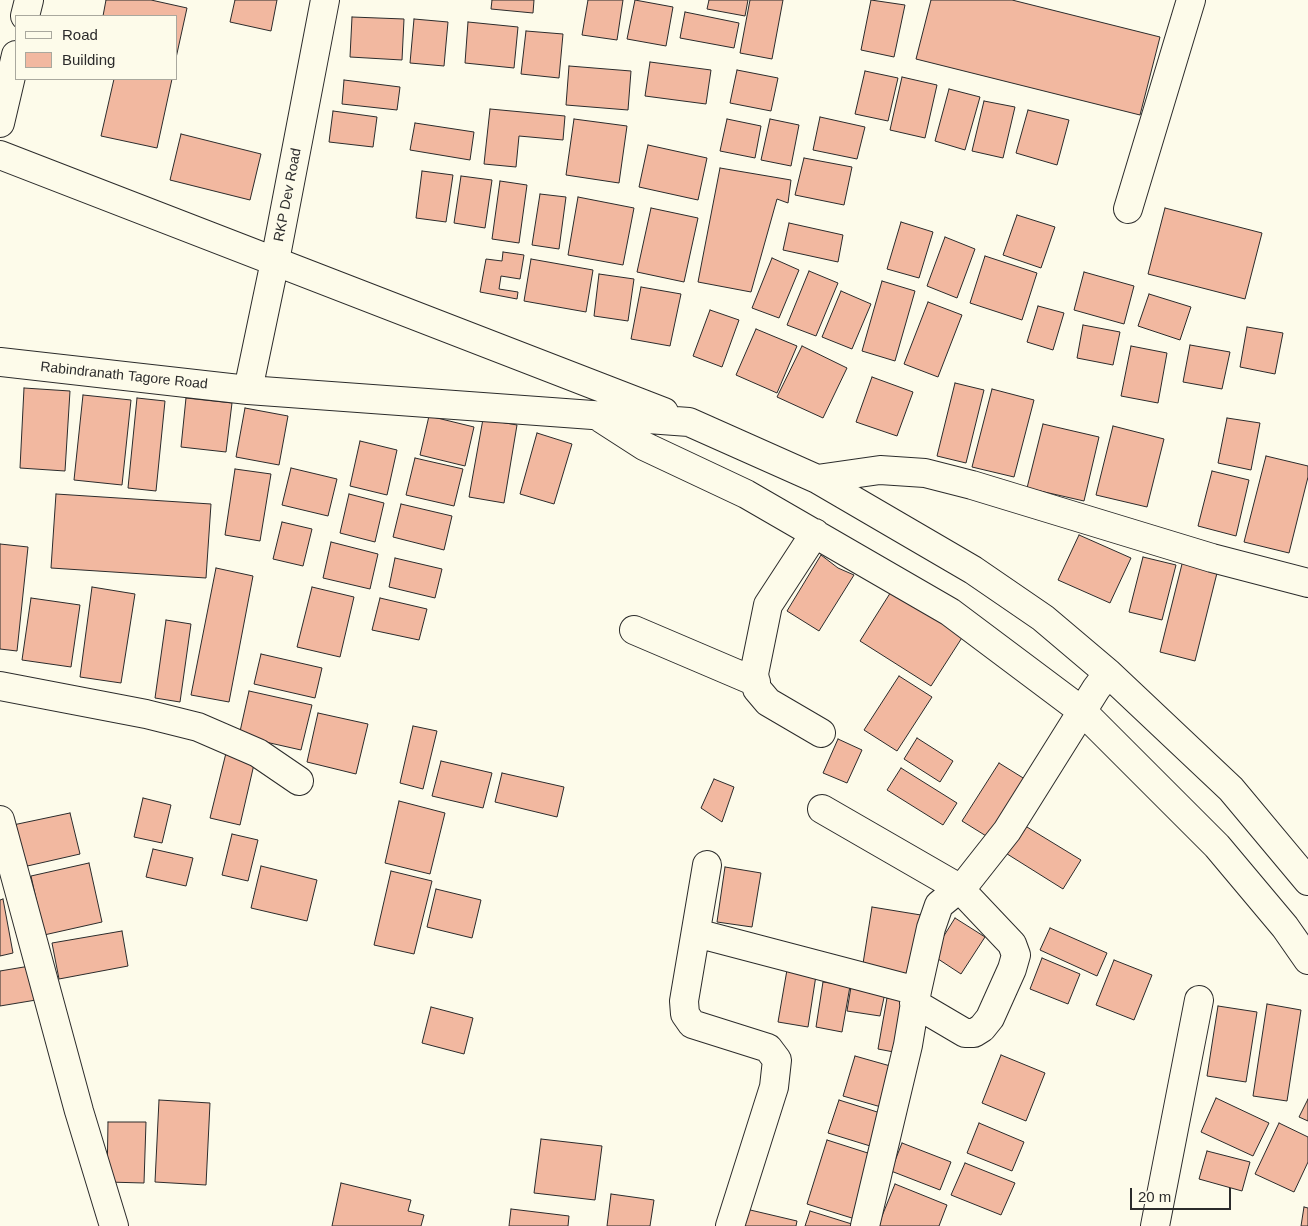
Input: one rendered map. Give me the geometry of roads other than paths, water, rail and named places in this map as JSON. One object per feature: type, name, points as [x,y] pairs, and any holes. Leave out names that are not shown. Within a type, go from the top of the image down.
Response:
[{"type":"street","points":[[26,15],[29,0]]},
{"type":"street","name":"RKP Dev Road","points":[[248,390],[276,261],[325,0]]},
{"type":"street","points":[[1128,209],[1191,0]]},
{"type":"street","points":[[0,123],[15,59]]},
{"type":"street","points":[[0,155],[689,422],[817,479],[973,570],[1042,618],[1108,673],[1231,788],[1308,881]]},
{"type":"street","name":"Rabindranath Tagore Road","points":[[0,362],[248,390],[689,422]]},
{"type":"street","points":[[597,416],[644,446],[746,494],[950,612],[1082,711],[1217,846],[1285,927],[1308,960]]},
{"type":"street","points":[[817,479],[880,470],[925,473],[972,485],[1212,558],[1308,583]]},
{"type":"street","points":[[815,533],[768,605],[754,674],[758,688],[768,702],[821,733]]},
{"type":"street","points":[[634,630],[756,682]]},
{"type":"street","points":[[865,1226],[908,1045],[931,928],[940,905],[971,877],[1007,831],[1108,673]]},
{"type":"street","points":[[0,686],[198,726],[258,753],[299,781]]},
{"type":"street","points":[[696,933],[916,997],[965,1033],[974,1033],[982,1028],[990,1018],[1012,968],[1016,955],[1012,944],[959,888],[822,809]]},
{"type":"street","points":[[0,820],[79,1111],[114,1226]]},
{"type":"street","points":[[706,865],[684,1001],[685,1014],[692,1024],[768,1048],[777,1060],[774,1087],[730,1226]]},
{"type":"street","points":[[1155,1226],[1199,1000]]}]
